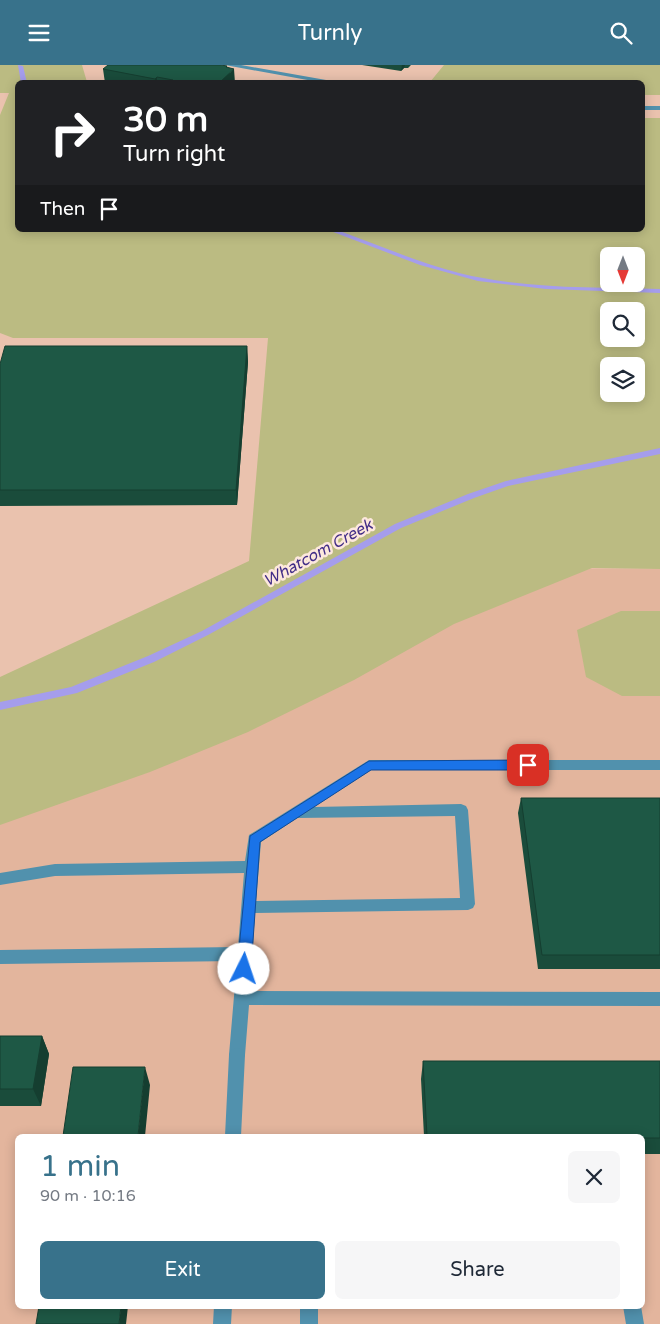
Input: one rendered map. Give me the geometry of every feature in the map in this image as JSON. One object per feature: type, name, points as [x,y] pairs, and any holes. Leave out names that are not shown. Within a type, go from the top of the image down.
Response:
[{"type":"street","points":[[228,65],[321,80]]},
{"type":"street","points":[[645,108],[660,108]]},
{"type":"street","points":[[233,1134],[237,1055],[254,839],[369,765],[660,765]]},
{"type":"street","points":[[249,907],[468,904],[461,810],[295,813]]},
{"type":"street","points":[[0,879],[55,870],[252,867]]},
{"type":"street","points":[[0,957],[245,954]]},
{"type":"street","points":[[242,998],[660,999]]},
{"type":"street","points":[[222,1324],[223,1309]]},
{"type":"street","points":[[309,1309],[309,1324]]},
{"type":"street","points":[[632,1309],[635,1324]]},
{"type":"shaded area","points":[[454,568],[660,569],[660,1324],[0,1324],[0,765]]},
{"type":"green space","points":[[0,65],[82,65],[86,80],[15,80],[15,232],[645,232],[645,118],[660,118],[660,569],[592,568],[454,624],[354,680],[248,732],[150,772],[0,825],[0,677],[249,561],[268,338],[13,338],[0,333],[0,115],[9,93],[0,93]]},
{"type":"green space","points":[[444,65],[660,65],[660,95],[645,95],[645,80],[432,80]]},
{"type":"green space","points":[[621,611],[660,611],[660,696],[622,696],[586,677],[577,630]]},
{"type":"building","points":[[108,65],[221,65],[234,69],[222,80],[173,80],[157,77],[155,79],[103,69]]},
{"type":"building","points":[[5,346],[247,346],[236,490],[0,490],[0,364]]},
{"type":"building","points":[[521,798],[660,798],[660,955],[542,955]]},
{"type":"building","points":[[0,1036],[42,1036],[33,1089],[0,1089]]},
{"type":"building","points":[[423,1061],[660,1061],[660,1138],[645,1138],[645,1134],[427,1134]]},
{"type":"building","points":[[73,1067],[145,1067],[138,1134],[63,1134]]},
{"type":"building","points":[[38,1309],[121,1309],[119,1324],[36,1324]]},
{"type":"waterway","points":[[20,66],[23,80]]},
{"type":"waterway","points":[[336,232],[422,264],[478,279],[546,287],[660,291]]},
{"type":"waterway","name":"Whatcom Creek","points":[[0,706],[73,690],[151,659],[205,633],[398,526],[471,496],[506,484],[660,451]]},
{"type":"route","points":[[244,969],[254,839],[369,765],[528,765]]}]
